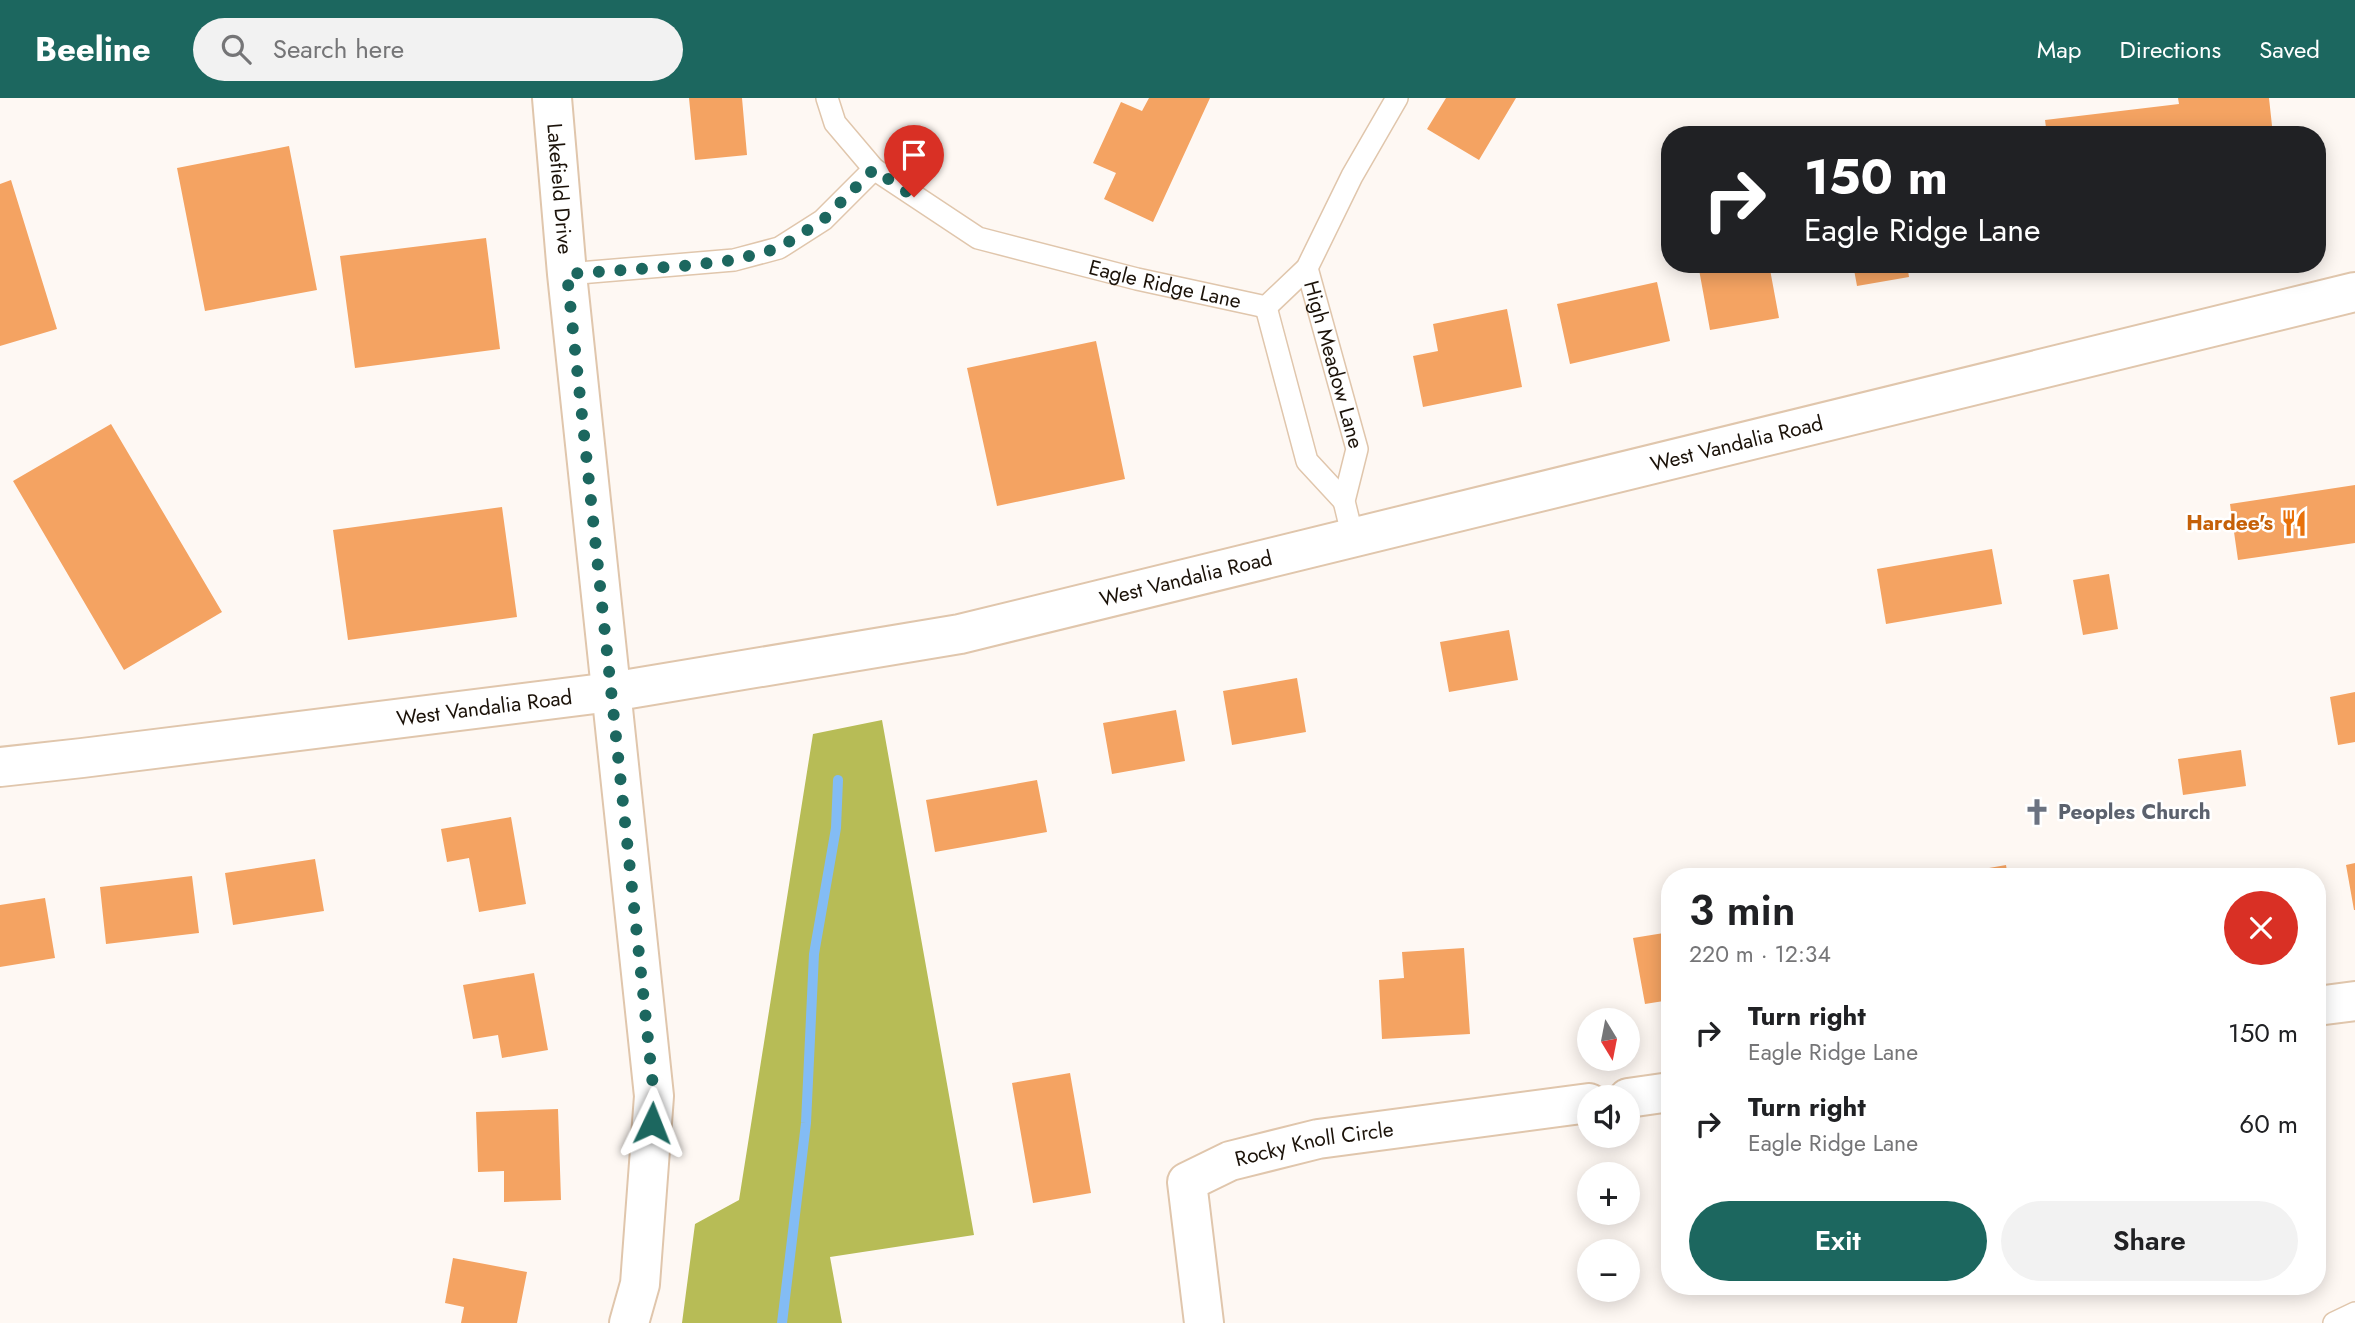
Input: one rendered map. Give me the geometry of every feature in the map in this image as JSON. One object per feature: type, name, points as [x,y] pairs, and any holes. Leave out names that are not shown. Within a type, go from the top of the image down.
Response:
[{"type":"main road","name":"Lakefield Drive","points":[[552,98],[567,274],[654,1096],[640,1284],[629,1323]]},
{"type":"main road","name":"West Vandalia Road","points":[[0,767],[611,692],[960,635],[2355,292]]},
{"type":"main road","points":[[2326,1005],[2355,1001]]},
{"type":"main road","points":[[1640,1096],[1661,1093]]},
{"type":"main road","name":"Rocky Knoll Circle","points":[[1204,1323],[1187,1182],[1230,1161],[1318,1139],[1577,1105]]},
{"type":"lane","name":"Eagle Ridge Lane","points":[[827,98],[835,123],[874,169],[978,238],[1137,279],[1266,307],[1307,461],[1344,501]]},
{"type":"lane","name":"High Meadow Lane","points":[[1266,307],[1307,268],[1352,176],[1397,98]]},
{"type":"lane","points":[[567,274],[734,260],[779,248],[823,220],[874,169]]},
{"type":"lane","name":"High Meadow Lane","points":[[1307,268],[1357,449],[1344,501]]},
{"type":"lane","points":[[1344,501],[1353,538]]},
{"type":"lane","points":[[2334,1323],[2355,1314]]},
{"type":"green space","points":[[882,720],[974,1235],[830,1257],[842,1323],[682,1323],[695,1224],[739,1200],[813,734]]},
{"type":"building","points":[[689,98],[742,98],[747,155],[695,160]]},
{"type":"building","points":[[1149,98],[1210,98],[1153,222],[1104,199],[1116,173],[1093,163],[1121,102],[1142,111]]},
{"type":"building","points":[[1446,98],[1516,98],[1479,160],[1427,129]]},
{"type":"building","points":[[2178,98],[2269,98],[2272,126],[2046,126],[2045,120],[2179,104]]},
{"type":"building","points":[[289,146],[317,290],[205,311],[177,168]]},
{"type":"building","points":[[11,180],[57,329],[0,346],[0,184]]},
{"type":"building","points":[[486,238],[500,349],[355,368],[340,256]]},
{"type":"building","points":[[1700,273],[1771,273],[1779,318],[1710,330]]},
{"type":"building","points":[[1855,273],[1908,273],[1909,277],[1857,286]]},
{"type":"building","points":[[1657,282],[1670,341],[1570,364],[1557,304]]},
{"type":"building","points":[[1507,309],[1522,387],[1423,407],[1413,356],[1438,351],[1433,324]]},
{"type":"building","points":[[1096,341],[1125,479],[997,506],[967,368]]},
{"type":"building","points":[[111,424],[222,612],[124,670],[13,481]]},
{"type":"building","name":"Hardee's","points":[[2355,485],[2355,543],[2238,560],[2230,504]]},
{"type":"building","points":[[502,507],[517,617],[348,640],[333,530]]},
{"type":"building","points":[[1992,549],[2002,604],[1886,624],[1877,569]]},
{"type":"building","points":[[2109,574],[2118,629],[2083,635],[2073,580]]},
{"type":"building","points":[[1509,630],[1518,680],[1449,692],[1440,642]]},
{"type":"building","points":[[1297,678],[1306,732],[1232,745],[1223,691]]},
{"type":"building","points":[[2355,692],[2355,742],[2338,745],[2330,697]]},
{"type":"building","points":[[1176,710],[1185,761],[1112,774],[1103,723]]},
{"type":"building","points":[[2241,750],[2246,786],[2183,795],[2178,759]]},
{"type":"building","points":[[1037,780],[1047,832],[935,852],[926,800]]},
{"type":"building","points":[[511,817],[526,904],[479,912],[469,858],[447,862],[441,829]]},
{"type":"building","points":[[315,859],[324,911],[233,925],[225,873]]},
{"type":"building","points":[[2355,863],[2355,910],[2354,910],[2346,865]]},
{"type":"building","points":[[192,876],[199,933],[106,944],[100,887]]},
{"type":"building","points":[[45,898],[55,958],[0,967],[0,905]]},
{"type":"building","points":[[1661,933],[1661,1001],[1645,1004],[1633,938]]},
{"type":"building","points":[[1464,948],[1470,1034],[1382,1039],[1379,980],[1404,978],[1402,952]]},
{"type":"building","points":[[534,973],[548,1050],[502,1058],[498,1035],[473,1039],[463,985]]},
{"type":"building","points":[[1070,1073],[1091,1193],[1033,1203],[1012,1083]]},
{"type":"building","points":[[558,1109],[561,1200],[504,1202],[504,1171],[478,1172],[476,1112]]},
{"type":"building","points":[[453,1258],[527,1272],[517,1323],[461,1323],[464,1307],[445,1303]]},
{"type":"waterway","points":[[782,1323],[806,1123],[814,954],[836,828],[838,780]]},
{"type":"place","name":"Hardee's","points":[[2294,523]]},
{"type":"place","name":"Peoples Church","points":[[2037,812]]},
{"type":"route","points":[[652,1123],[654,1096],[567,274],[734,260],[779,248],[823,220],[874,169],[914,197]]}]
